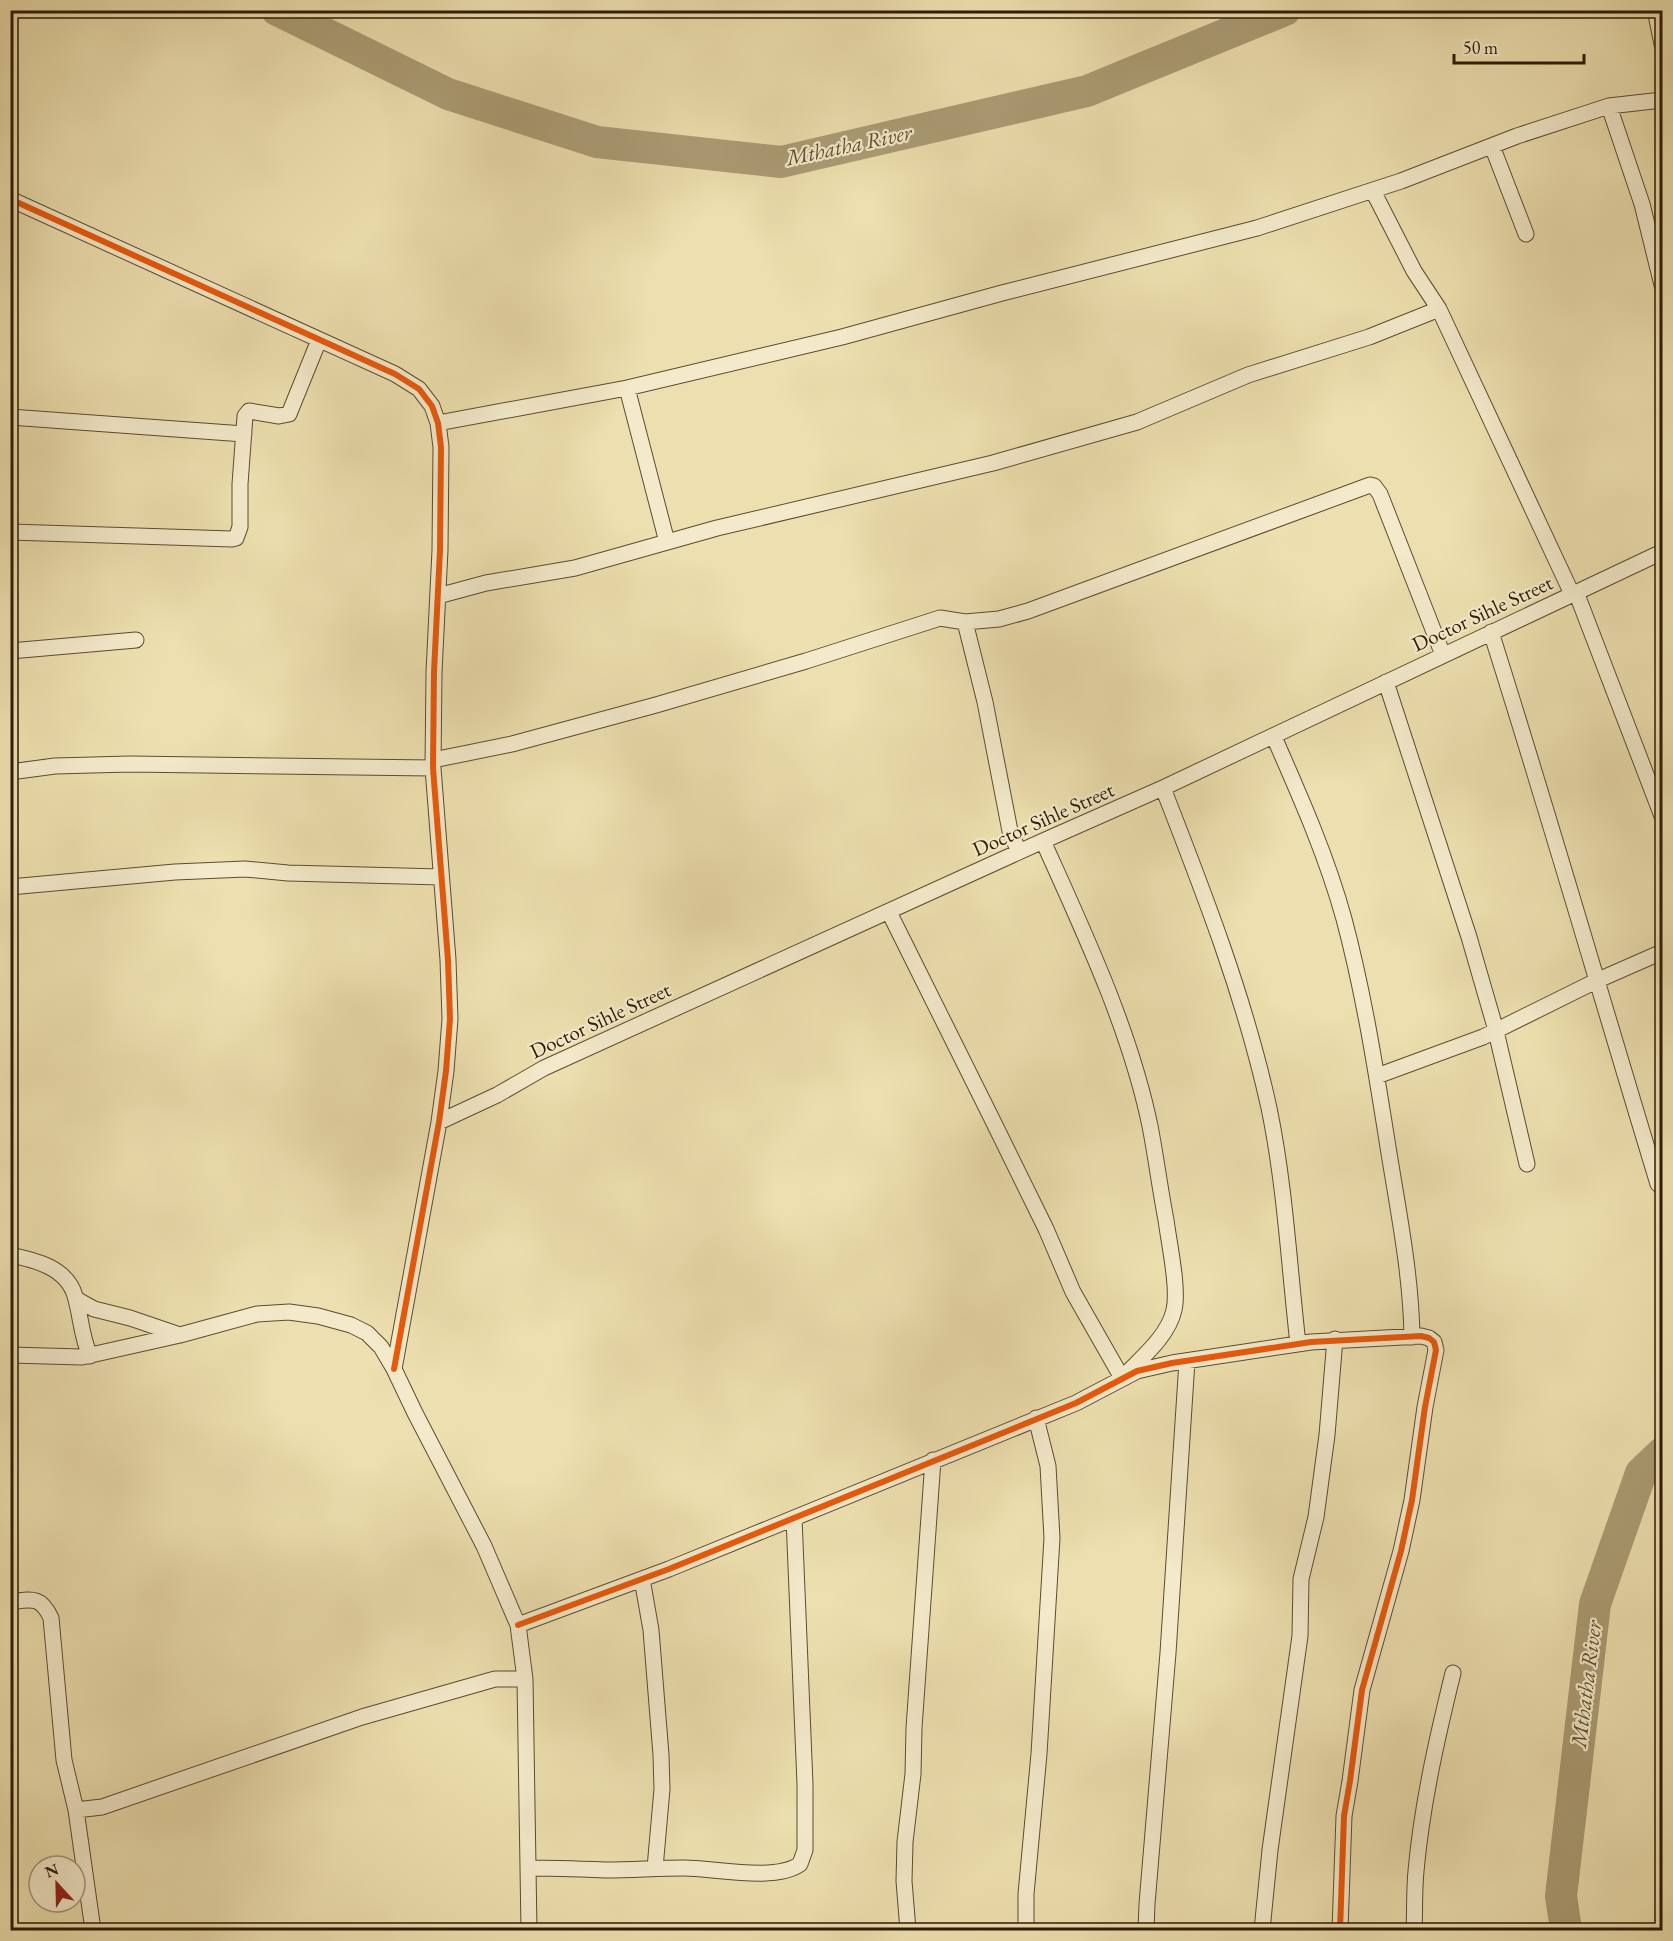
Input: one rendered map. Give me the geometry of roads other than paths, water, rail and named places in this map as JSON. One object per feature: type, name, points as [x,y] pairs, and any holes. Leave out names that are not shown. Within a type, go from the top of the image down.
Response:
[{"type":"street","points":[[1655,10],[1662,44]]},
{"type":"street","points":[[438,423],[627,388],[842,337],[1002,293],[1257,228],[1373,191],[1492,146],[1609,106],[1662,100]]},
{"type":"street","points":[[1609,106],[1642,204],[1662,285]]},
{"type":"street","points":[[1492,146],[1526,234]]},
{"type":"street","points":[[1373,191],[1414,271],[1439,309],[1574,593],[1662,816]]},
{"type":"street","points":[[10,198],[395,374],[419,389],[432,406],[438,423],[441,447],[440,550],[433,764],[448,960],[450,1019],[447,1071],[439,1122],[394,1369]]},
{"type":"street","points":[[438,596],[486,583],[575,568],[667,542],[993,462],[1137,422],[1248,375],[1369,337],[1439,309]]},
{"type":"street","points":[[10,532],[236,538],[240,528],[244,416],[249,411],[279,416],[289,414],[319,340]]},
{"type":"street","points":[[627,388],[667,542]]},
{"type":"street","points":[[10,417],[244,434]]},
{"type":"street","points":[[10,772],[75,765],[433,764],[645,708],[806,661],[940,618],[965,622],[999,619],[1028,611],[1370,485],[1374,486],[1380,494],[1443,655]]},
{"type":"street","name":"Doctor Sihle Street","points":[[439,1122],[496,1095],[544,1068],[1274,737],[1386,681],[1662,552]]},
{"type":"street","points":[[965,622],[985,702],[1008,822],[1019,852]]},
{"type":"street","points":[[1491,632],[1545,804],[1658,1184]]},
{"type":"street","points":[[10,651],[136,640]]},
{"type":"street","points":[[1386,681],[1469,937],[1495,1030],[1527,1164]]},
{"type":"street","points":[[1274,737],[1315,835],[1344,918],[1369,1022],[1403,1241],[1412,1337]]},
{"type":"street","points":[[1163,788],[1228,960],[1260,1071],[1276,1148],[1298,1344]]},
{"type":"street","points":[[1043,841],[1100,972],[1129,1051],[1150,1125],[1167,1229],[1174,1277],[1175,1308],[1166,1330],[1122,1378]]},
{"type":"street","points":[[10,887],[175,872],[245,869],[288,873],[441,877]]},
{"type":"street","points":[[889,912],[992,1117],[1046,1229],[1073,1292],[1122,1378]]},
{"type":"street","points":[[1377,1076],[1483,1037],[1596,981],[1662,952]]},
{"type":"street","points":[[10,1255],[27,1258],[50,1267],[64,1277],[76,1299],[90,1356]]},
{"type":"street","points":[[76,1299],[94,1310],[130,1318],[180,1335]]},
{"type":"street","points":[[10,1355],[90,1356],[257,1314],[289,1312],[318,1316],[351,1325],[367,1333],[381,1347],[484,1546],[518,1625],[525,1679],[529,1930]]},
{"type":"street","points":[[518,1625],[642,1579],[794,1518],[1096,1393],[1137,1371],[1187,1361],[1335,1339],[1429,1338],[1434,1342],[1435,1361],[1425,1407],[1412,1500],[1401,1551],[1362,1690],[1344,1816],[1340,1930]]},
{"type":"street","points":[[1262,1930],[1270,1850],[1300,1636],[1301,1579],[1316,1517],[1327,1435],[1335,1339]]},
{"type":"street","points":[[1146,1930],[1168,1653],[1187,1361]]},
{"type":"street","points":[[1026,1930],[1026,1894],[1039,1754],[1052,1538],[1048,1466],[1036,1418]]},
{"type":"street","points":[[908,1930],[904,1881],[905,1842],[913,1774],[914,1728],[933,1460]]},
{"type":"street","points":[[528,1868],[605,1870],[694,1868],[746,1873],[785,1871],[795,1868],[803,1858],[806,1784],[794,1518]]},
{"type":"street","points":[[642,1579],[651,1630],[661,1755],[662,1789],[655,1868]]},
{"type":"street","points":[[10,1602],[39,1601],[45,1606],[51,1618],[64,1760],[76,1810],[93,1930]]},
{"type":"street","points":[[1414,1930],[1416,1870],[1421,1828],[1436,1742],[1453,1672]]},
{"type":"street","points":[[76,1810],[102,1807],[362,1717],[495,1679],[525,1679]]},
{"type":"waterway","name":"Mthatha River","points":[[277,10],[448,94],[597,142],[781,162],[1087,91],[1285,10]]},
{"type":"waterway","name":"Mthatha River","points":[[1566,1930],[1561,1896],[1595,1604],[1641,1473],[1662,1453]]}]
